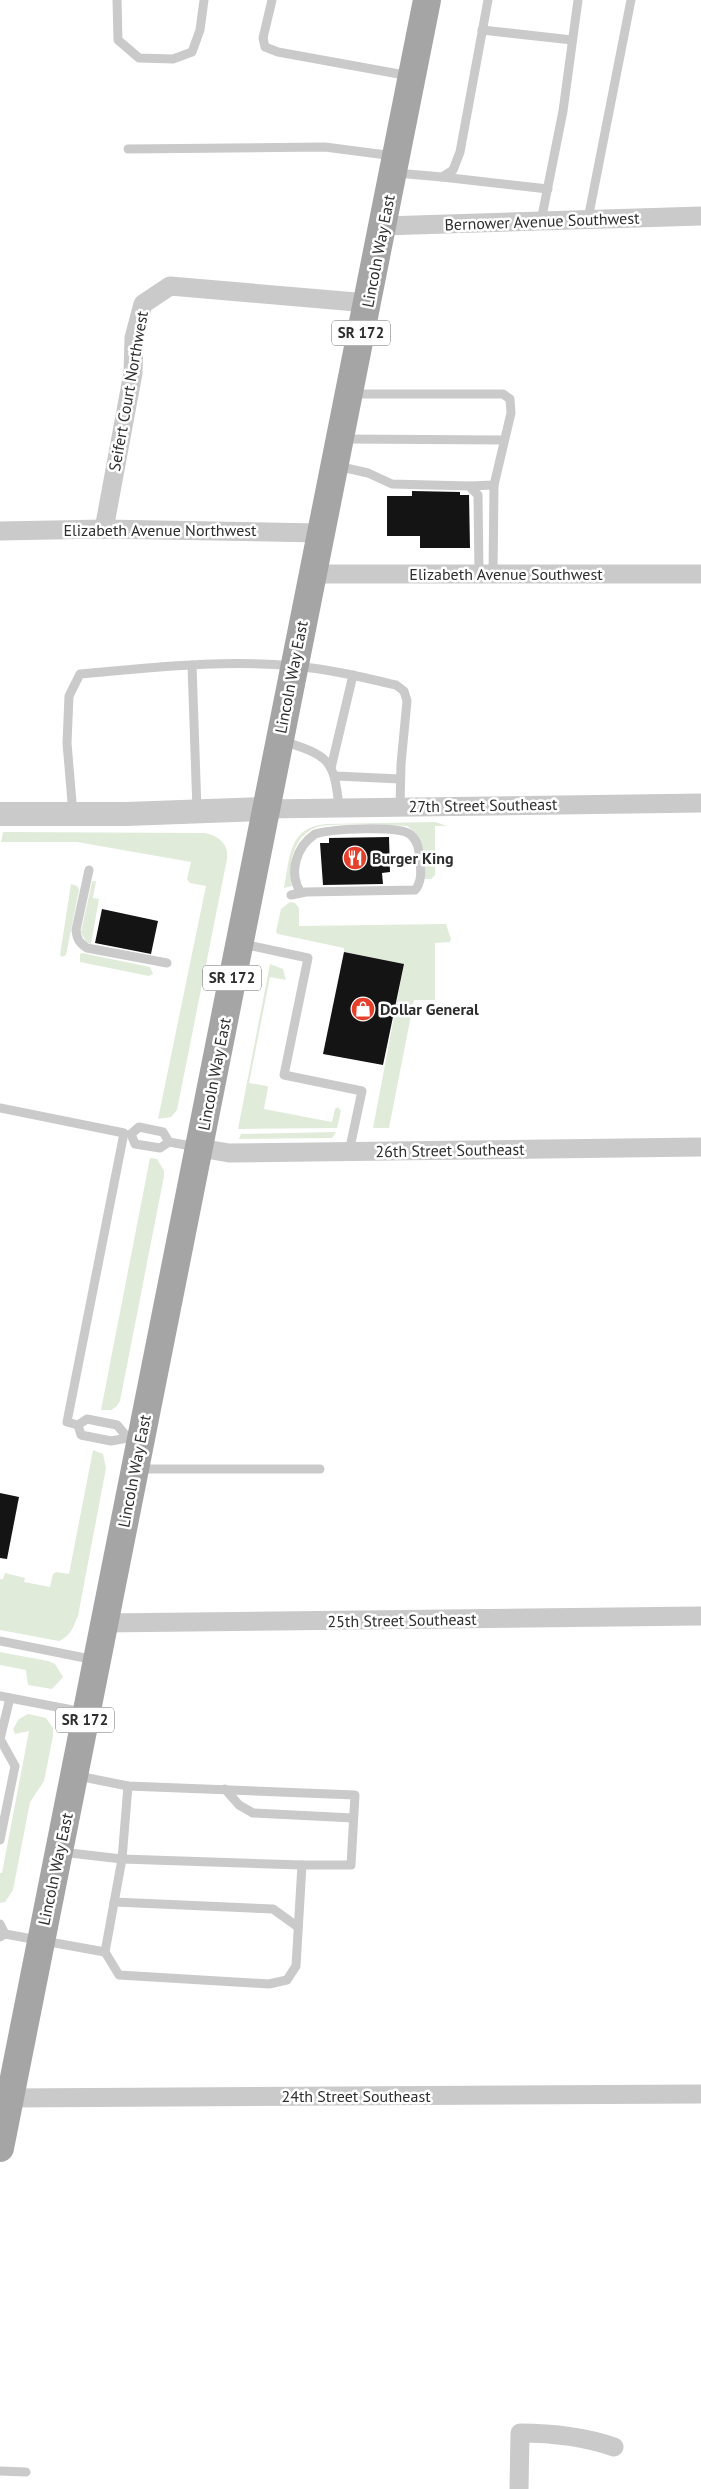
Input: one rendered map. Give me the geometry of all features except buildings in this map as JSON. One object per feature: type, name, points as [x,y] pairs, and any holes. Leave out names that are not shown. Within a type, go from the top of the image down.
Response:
[{"type":"main road","name":"Lincoln Way East","points":[[0,2148],[5,2096],[41,1941],[135,1470],[134,1440],[200,1148],[278,740],[368,303],[427,0]]},
{"type":"street","name":"Bernower Avenue Southwest","points":[[383,226],[701,216]]},
{"type":"street","name":"Seifert Court Northwest","points":[[104,529],[133,373],[134,338],[143,304],[170,286],[368,303]]},
{"type":"street","name":"Elizabeth Avenue Northwest","points":[[0,531],[104,529],[320,532]]},
{"type":"street","name":"Elizabeth Avenue Southwest","points":[[312,574],[701,574]]},
{"type":"street","name":"27th Street Southeast","points":[[265,809],[701,803]]},
{"type":"street","points":[[0,814],[126,814],[265,809]]},
{"type":"street","name":"26th Street Southeast","points":[[200,1148],[229,1153],[701,1146]]},
{"type":"street","name":"25th Street Southeast","points":[[104,1624],[701,1616]]},
{"type":"street","name":"24th Street Southeast","points":[[5,2096],[701,2094]]},
{"type":"street","points":[[518,2489],[520,2433],[550,2433],[590,2439],[614,2447]]},
{"type":"lane","points":[[117,0],[118,40],[139,58],[173,59],[192,52],[200,30],[204,0]]},
{"type":"lane","points":[[272,0],[263,38],[265,47],[278,52],[412,76]]},
{"type":"lane","points":[[442,177],[453,170],[460,152],[488,0]]},
{"type":"lane","points":[[541,221],[563,111],[578,0]]},
{"type":"lane","points":[[588,219],[631,0]]},
{"type":"lane","points":[[482,30],[572,40]]},
{"type":"lane","points":[[128,149],[326,146],[442,177],[548,189]]},
{"type":"lane","points":[[349,394],[503,394],[510,399],[511,413],[494,485],[486,574]]},
{"type":"lane","points":[[340,439],[504,440]]},
{"type":"lane","points":[[334,465],[368,473],[392,484],[494,485]]},
{"type":"lane","points":[[469,486],[478,495],[486,574]]},
{"type":"lane","points":[[192,665],[197,810]]},
{"type":"lane","points":[[72,814],[67,743],[69,696],[80,674],[192,665],[294,666],[353,675],[396,685],[404,691],[407,701],[400,779],[400,806]]},
{"type":"lane","points":[[339,807],[334,772],[353,675]]},
{"type":"lane","points":[[278,740],[313,751],[334,772],[400,779]]},
{"type":"lane","points":[[291,895],[301,893],[415,890],[420,880],[419,855],[416,841],[406,832],[400,830],[316,834],[300,848],[296,861],[296,884],[301,893]]},
{"type":"lane","points":[[89,870],[76,930],[77,938],[81,944],[87,948],[167,963]]},
{"type":"lane","points":[[239,943],[308,958],[284,1075],[362,1091],[349,1152]]},
{"type":"lane","points":[[0,1108],[128,1134],[135,1144],[160,1148],[169,1142],[200,1148]]},
{"type":"lane","points":[[134,1440],[117,1425],[87,1419],[78,1425],[67,1422],[128,1134],[139,1127],[164,1132],[169,1142]]},
{"type":"lane","points":[[78,1425],[81,1435],[111,1441],[134,1440]]},
{"type":"lane","points":[[135,1470],[320,1469]]},
{"type":"lane","points":[[0,1641],[97,1660]]},
{"type":"lane","points":[[0,1840],[15,1766],[0,1739],[5,1697],[86,1712]]},
{"type":"lane","points":[[59,1851],[122,1859],[351,1865],[355,1795],[128,1786],[75,1775]]},
{"type":"lane","points":[[128,1786],[122,1859],[105,1952],[119,1975],[269,1984],[286,1980],[296,1966],[302,1865]]},
{"type":"lane","points":[[225,1789],[239,1806],[253,1813],[353,1818]]},
{"type":"lane","points":[[114,1902],[273,1909],[298,1927]]},
{"type":"lane","points":[[0,1924],[2,1935],[105,1952]]},
{"type":"lane","points":[[0,2471],[26,2472]]},
{"type":"green space","points":[[435,822],[447,826],[435,826],[435,875],[431,879],[425,879],[424,854],[421,841],[413,830],[407,826],[335,825],[317,827],[303,836],[294,851],[292,860],[292,886],[284,888],[293,846],[304,831],[314,826],[326,824]]},
{"type":"green space","points":[[3,832],[205,833],[215,836],[225,845],[227,859],[177,1110],[171,1117],[158,1119],[206,886],[190,883],[187,879],[191,862],[77,842],[1,842]]},
{"type":"green space","points":[[96,881],[93,898],[99,899],[91,944],[86,942],[81,932],[92,882]]},
{"type":"green space","points":[[71,884],[77,886],[79,890],[66,955],[62,957],[60,955]]},
{"type":"green space","points":[[290,902],[295,903],[299,908],[299,926],[446,924],[451,939],[450,942],[435,943],[435,1000],[414,1000],[389,1128],[373,1128],[404,964],[344,952],[344,948],[278,934],[276,932],[281,909]]},
{"type":"green space","points":[[80,954],[150,967],[153,974],[149,976],[80,962]]},
{"type":"green space","points":[[270,964],[283,969],[286,980],[270,977],[249,1083],[267,1086],[264,1109],[332,1122],[335,1109],[338,1107],[341,1111],[337,1128],[238,1129]]},
{"type":"green space","points":[[336,1132],[332,1138],[239,1139],[241,1134]]},
{"type":"green space","points":[[150,1158],[157,1159],[164,1171],[164,1176],[120,1401],[111,1410],[101,1410]]},
{"type":"green space","points":[[93,1450],[103,1454],[106,1468],[78,1616],[73,1627],[66,1637],[59,1641],[0,1630],[0,1579],[3,1579],[5,1573],[25,1578],[24,1582],[50,1587],[53,1574],[56,1572],[69,1574]]},
{"type":"green space","points":[[0,1652],[48,1661],[55,1664],[63,1677],[52,1689],[28,1685],[26,1670],[0,1665]]},
{"type":"green space","points":[[28,1714],[46,1718],[53,1728],[53,1736],[44,1781],[30,1802],[13,1890],[5,1902],[0,1903],[0,1873],[2,1873],[29,1731],[15,1734],[13,1729],[19,1719]]},
{"type":"place","name":"Burger King","points":[[355,858]]},
{"type":"place","name":"Dollar General","points":[[363,1009]]}]
